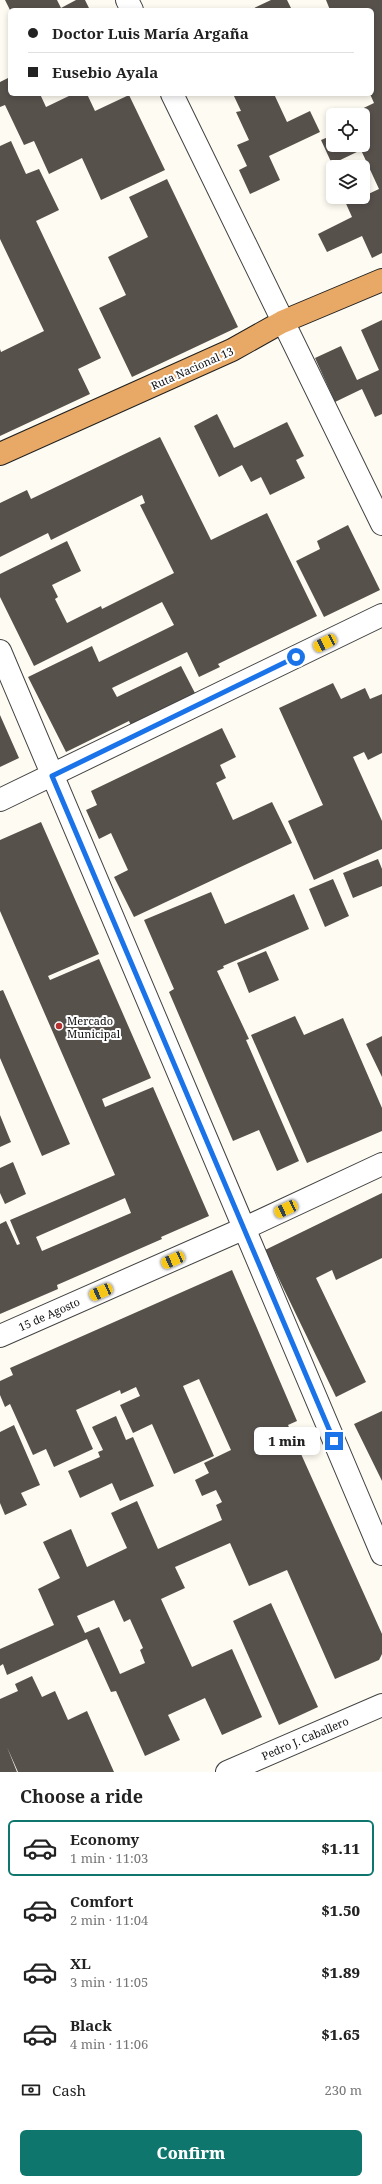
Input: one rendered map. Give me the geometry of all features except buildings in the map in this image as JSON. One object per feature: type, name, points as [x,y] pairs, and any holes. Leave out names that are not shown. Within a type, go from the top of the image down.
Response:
[{"type":"highway","name":"Ruta Nacional 13","points":[[0,454],[232,350],[282,322],[382,280]]},
{"type":"street","points":[[173,96],[282,322],[382,524]]},
{"type":"street","points":[[0,800],[382,615]]},
{"type":"street","points":[[0,651],[382,1554]]},
{"type":"street","name":"15 de Agosto","points":[[0,1336],[245,1228],[382,1164]]},
{"type":"street","name":"Pedro J. Caballero","points":[[227,1772],[382,1705]]},
{"type":"place","name":"Mercado Municipal","points":[[59,1026]]},
{"type":"route","points":[[296,657],[52,776],[245,1228],[334,1441]]}]
